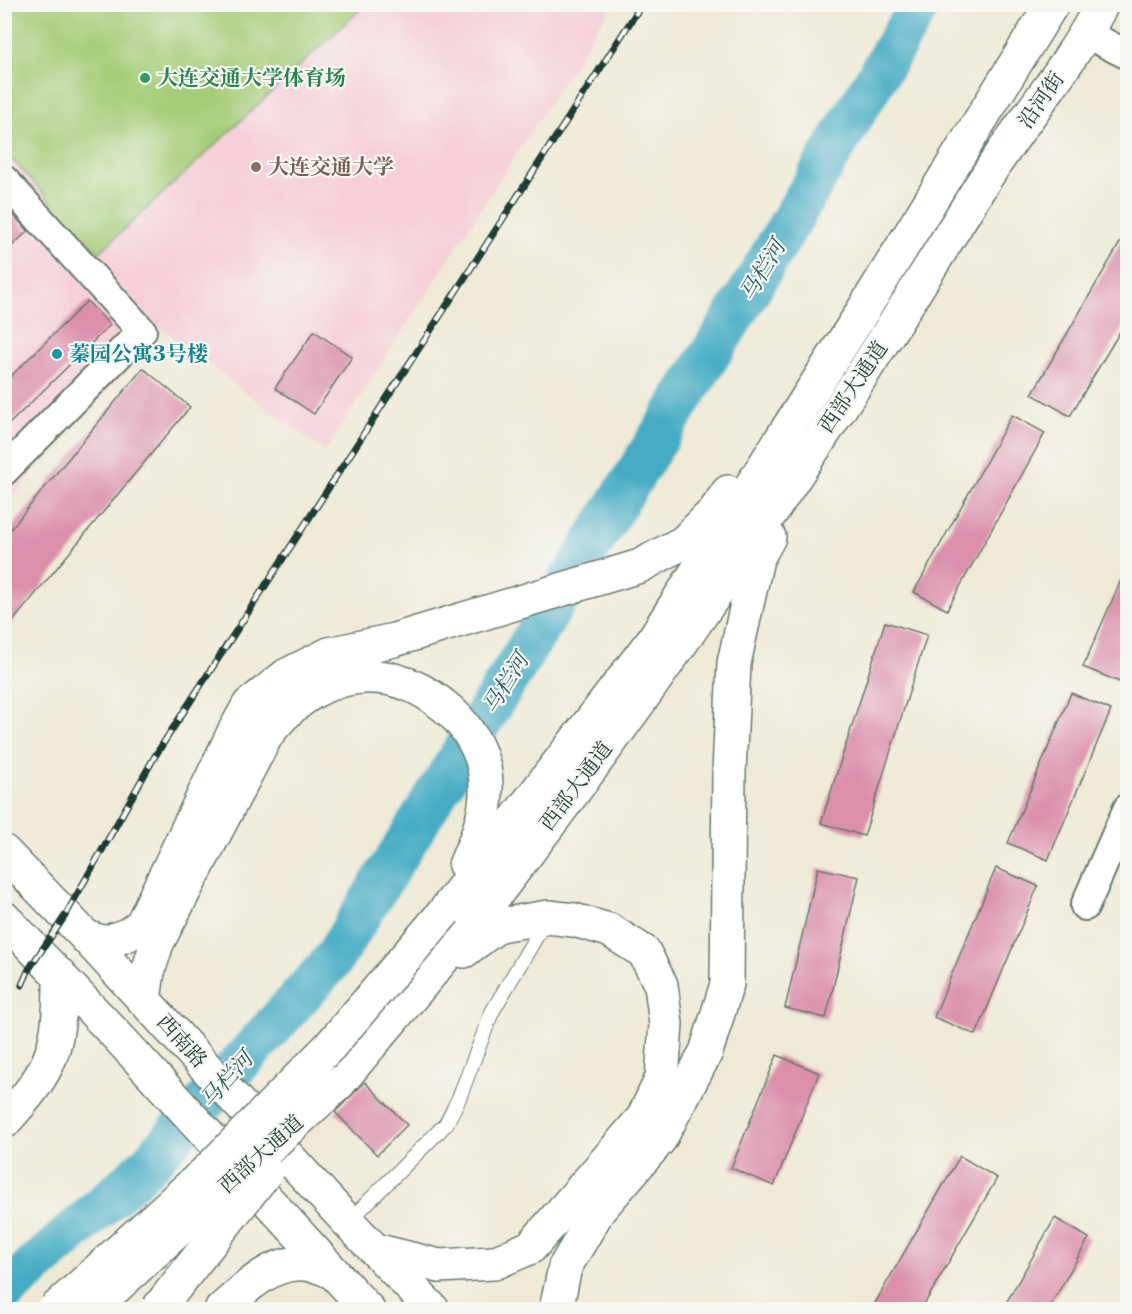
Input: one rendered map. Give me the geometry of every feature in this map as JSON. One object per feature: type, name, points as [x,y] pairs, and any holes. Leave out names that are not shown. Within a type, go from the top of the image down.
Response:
[{"type":"main road","name":"沿河街","points":[[935,193],[1052,4]]},
{"type":"main road","name":"沿河街","points":[[976,193],[1087,34],[1102,4]]},
{"type":"main road","name":"西部大通道","points":[[54,1310],[209,1169],[330,1046],[445,911],[653,640],[859,317],[935,193]]},
{"type":"main road","name":"西部大通道","points":[[91,1310],[339,1083],[495,895],[674,655],[910,301],[976,193]]},
{"type":"main road","points":[[556,1310],[565,1267],[598,1211],[660,1140],[706,1052],[728,984],[729,772],[734,663],[757,559],[801,480],[910,301]]},
{"type":"main road","points":[[86,937],[105,943],[129,934],[142,924],[249,705],[287,675],[329,654],[394,640],[640,566],[684,542],[715,511],[859,317]]},
{"type":"main road","points":[[149,1006],[148,972],[157,943],[267,736],[282,714],[310,694],[366,675],[396,678],[431,695],[456,715],[477,746],[485,774],[483,824],[445,911]]},
{"type":"main road","name":"西南路","points":[[4,852],[86,937],[348,1222],[433,1310]]},
{"type":"main road","points":[[375,1250],[439,1266],[494,1263],[531,1247],[643,1118],[662,1078],[666,1024],[661,985],[644,952],[609,930],[574,920],[548,917],[499,925],[412,995]]},
{"type":"main road","name":"西南路","points":[[4,918],[120,1039],[368,1310]]},
{"type":"main road","points":[[4,1122],[47,1070],[58,1037],[60,975]]},
{"type":"main road","points":[[158,1310],[339,1083]]},
{"type":"main road","points":[[221,1310],[252,1282],[277,1269],[298,1262],[315,1263],[333,1273]]},
{"type":"street","points":[[1087,34],[1128,55]]},
{"type":"street","points":[[4,180],[142,330],[4,471]]},
{"type":"street","points":[[1085,906],[1128,808]]},
{"type":"lane","points":[[348,1222],[446,1124],[492,1012],[548,917]]},
{"type":"shaded area","name":"大连交通大学","points":[[5,5],[612,5],[325,452],[163,330],[5,505]]},
{"type":"green space","name":"大连交通大学体育场","points":[[5,4],[365,5],[99,253],[5,152]]},
{"type":"building","points":[[7,208],[28,231],[4,253],[4,211]]},
{"type":"building","points":[[1128,229],[1128,318],[1070,416],[1032,394]]},
{"type":"building","name":"蓁园公寓3号楼","points":[[87,301],[110,325],[4,429],[4,383]]},
{"type":"building","points":[[314,331],[352,357],[314,414],[275,388]]},
{"type":"building","points":[[143,368],[190,407],[4,632],[4,537]]},
{"type":"building","points":[[1012,415],[1045,433],[947,610],[914,592]]},
{"type":"building","points":[[1128,564],[1128,670],[1122,683],[1083,667]]},
{"type":"building","points":[[885,622],[927,635],[864,836],[821,823]]},
{"type":"building","points":[[1071,693],[1111,710],[1048,860],[1008,843]]},
{"type":"building","points":[[818,868],[859,877],[826,1018],[785,1008]]},
{"type":"building","points":[[996,868],[1038,886],[976,1035],[934,1017]]},
{"type":"building","points":[[777,1055],[819,1073],[774,1186],[731,1168]]},
{"type":"building","points":[[365,1082],[407,1125],[377,1155],[335,1112]]},
{"type":"building","points":[[960,1156],[997,1178],[921,1310],[871,1310]]},
{"type":"building","points":[[1055,1218],[1089,1238],[1048,1310],[1002,1310]]},
{"type":"waterway","name":"马栏河","points":[[4,1293],[147,1166],[332,961],[744,300],[920,4]]},
{"type":"railway","points":[[22,985],[29,969],[65,916],[155,756],[642,4]]},
{"type":"place","name":"大连交通大学体育场","points":[[145,78]]},
{"type":"place","name":"大连交通大学","points":[[256,167]]},
{"type":"place","name":"蓁园公寓3号楼","points":[[57,354]]}]
